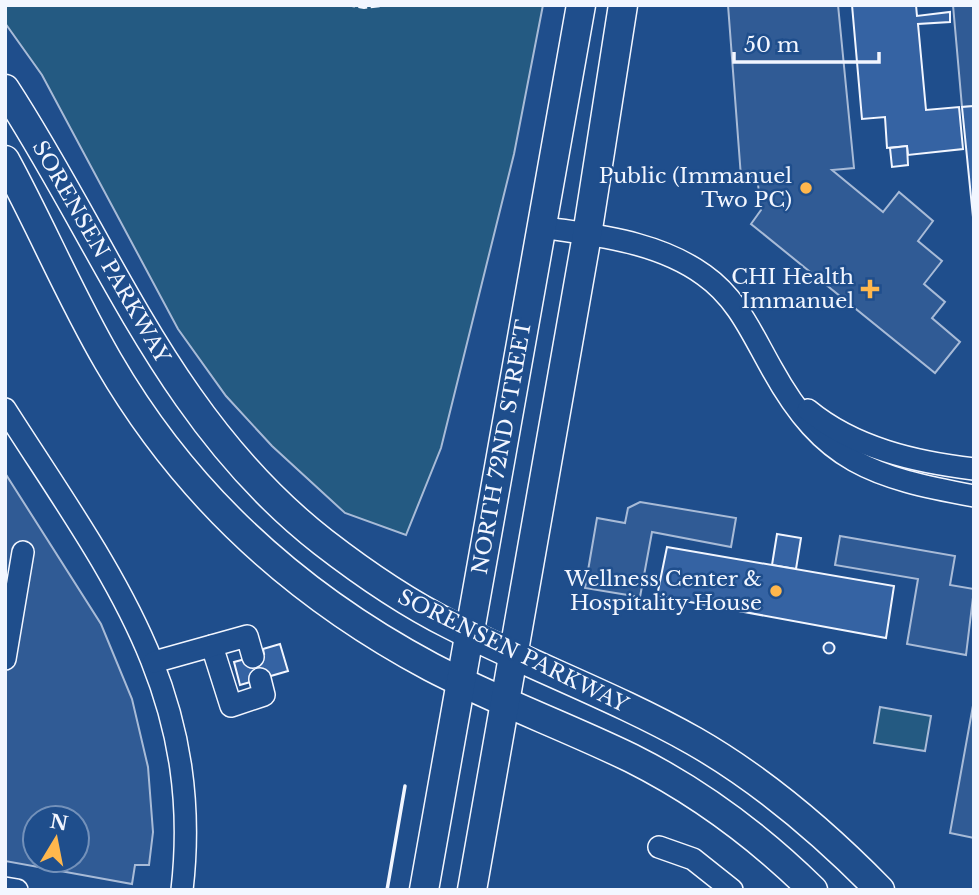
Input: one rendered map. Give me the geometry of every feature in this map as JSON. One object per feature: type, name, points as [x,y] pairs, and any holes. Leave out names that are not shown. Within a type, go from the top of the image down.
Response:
[{"type":"main road","name":"NORTH 72ND STREET","points":[[425,890],[581,5]]},
{"type":"main road","points":[[472,890],[587,234],[623,5]]},
{"type":"main road","name":"SORENSEN PARKWAY","points":[[5,89],[149,340],[197,414],[271,498],[321,540],[387,588],[468,634],[666,726],[734,766],[797,812],[880,890]]},
{"type":"main road","name":"SORENSEN PARKWAY","points":[[5,160],[126,390],[164,445],[216,506],[266,556],[327,604],[384,640],[460,682],[622,753],[692,792],[747,831],[813,890]]},
{"type":"street","points":[[542,227],[587,234],[666,253],[705,276],[724,292],[743,315],[785,390],[824,441],[844,457],[865,468],[974,496]]},
{"type":"street","points":[[785,390],[823,422],[869,445],[903,456],[974,469]]},
{"type":"street","points":[[5,409],[106,570],[154,662],[170,708],[183,775],[186,845],[182,890]]},
{"type":"street","points":[[5,659],[23,552]]},
{"type":"street","points":[[154,662],[247,636],[253,657]]},
{"type":"street","points":[[212,646],[231,706],[264,695],[260,679]]},
{"type":"street","points":[[659,847],[693,859],[732,890]]},
{"type":"street","points":[[5,888],[17,890]]},
{"type":"shaded area","points":[[5,5],[543,5],[514,154],[441,448],[406,535],[345,513],[272,446],[226,396],[178,329],[42,75],[5,23]]},
{"type":"shaded area","name":"Public (Immanuel Two PC)","points":[[728,5],[838,5],[854,168],[832,170],[883,212],[899,192],[933,221],[918,241],[942,261],[924,284],[945,302],[932,318],[960,342],[935,373],[751,224],[761,210],[757,176],[741,177]]},
{"type":"shaded area","points":[[953,5],[974,5],[974,106],[962,107]]},
{"type":"shaded area","points":[[5,473],[101,624],[132,699],[148,767],[153,832],[149,865],[135,865],[132,884],[77,874],[91,874],[91,804],[21,804],[21,864],[5,861]]},
{"type":"shaded area","points":[[640,502],[736,518],[731,547],[652,532],[640,597],[585,588],[597,518],[625,523],[628,508]]},
{"type":"shaded area","points":[[840,536],[955,556],[950,585],[974,589],[966,655],[907,644],[918,579],[835,565]]},
{"type":"shaded area","points":[[974,700],[974,838],[950,833]]},
{"type":"shaded area","points":[[880,707],[931,716],[925,751],[874,743]]},
{"type":"building","points":[[852,5],[916,5],[917,16],[950,12],[950,22],[918,24],[926,110],[959,107],[963,149],[908,155],[907,146],[887,148],[885,117],[862,119]]},
{"type":"building","points":[[974,106],[974,227],[962,107]]},
{"type":"building","points":[[907,146],[908,165],[892,167],[890,148]]},
{"type":"building","points":[[777,534],[801,538],[796,569],[772,565]]},
{"type":"building","name":"Wellness Center & Hospitality House","points":[[667,547],[894,586],[886,638],[657,596]]},
{"type":"building","points":[[829,642],[835,648],[829,654],[823,648]]},
{"type":"building","points":[[280,644],[288,671],[240,685],[234,662],[264,654],[263,649]]},
{"type":"fence","points":[[346,5],[364,8],[390,5]]},
{"type":"wall","points":[[387,890],[405,786]]},
{"type":"place","name":"Public (Immanuel Two PC)","points":[[806,188]]},
{"type":"place","name":"CHI Health Immanuel","points":[[870,289]]},
{"type":"place","name":"Wellness Center & Hospitality House","points":[[776,591]]}]
